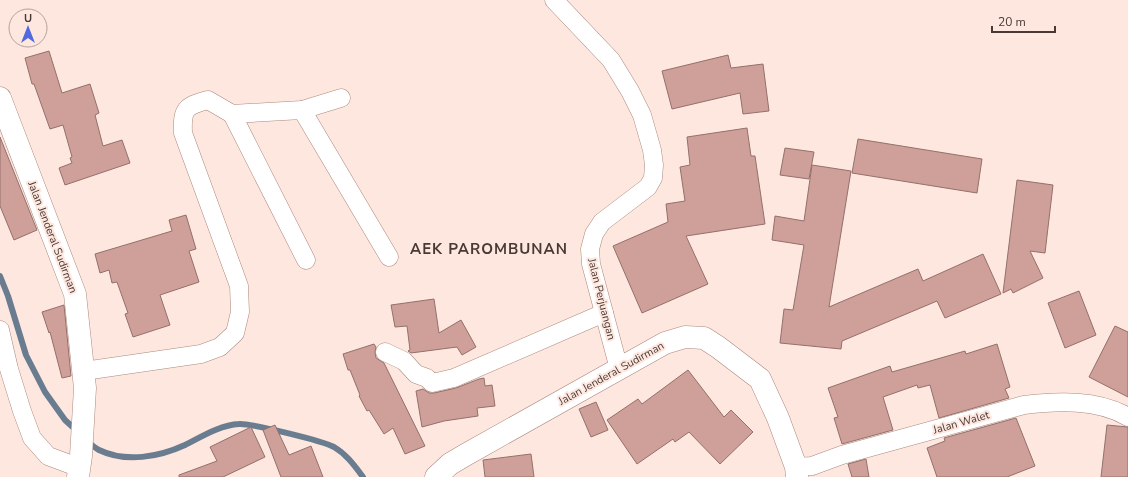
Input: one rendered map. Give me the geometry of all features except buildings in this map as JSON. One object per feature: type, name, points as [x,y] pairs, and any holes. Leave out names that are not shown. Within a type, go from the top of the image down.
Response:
[{"type":"main road","name":"Jalan Jenderal Sudirman","points":[[0,98],[76,294],[84,379],[80,467]]},
{"type":"main road","name":"Jalan Jenderal Sudirman","points":[[436,477],[450,464],[467,454],[665,343],[685,337],[704,338],[718,346],[760,379],[778,418],[796,472]]},
{"type":"street","name":"Jalan Perjuangan","points":[[554,0],[611,60],[630,91],[642,115],[652,150],[654,165],[653,178],[648,187],[602,222],[594,234],[590,248],[591,264],[619,369]]},
{"type":"street","points":[[232,114],[302,110],[340,98]]},
{"type":"street","points":[[84,379],[201,354],[220,347],[235,333],[240,312],[239,286],[183,133],[183,123],[187,108],[193,104],[208,100],[232,114],[306,260]]},
{"type":"street","points":[[302,110],[389,256]]},
{"type":"street","points":[[386,352],[404,361],[416,374],[426,378],[432,383],[454,378],[604,313]]},
{"type":"street","points":[[0,330],[13,383],[32,438],[48,456],[80,467]]},
{"type":"street","name":"Jalan Walet","points":[[796,472],[842,455],[1024,405],[1051,402],[1081,403],[1119,412],[1128,417]]},
{"type":"waterway","points":[[0,276],[8,296],[26,355],[45,392],[65,420],[78,432]]},
{"type":"waterway","points":[[87,441],[98,449],[109,454],[142,457],[164,453],[225,427],[246,424],[302,437],[334,447],[346,456],[363,477]]},
{"type":"district","name":"AEK PAROMBUNAN","points":[[489,249]]}]
